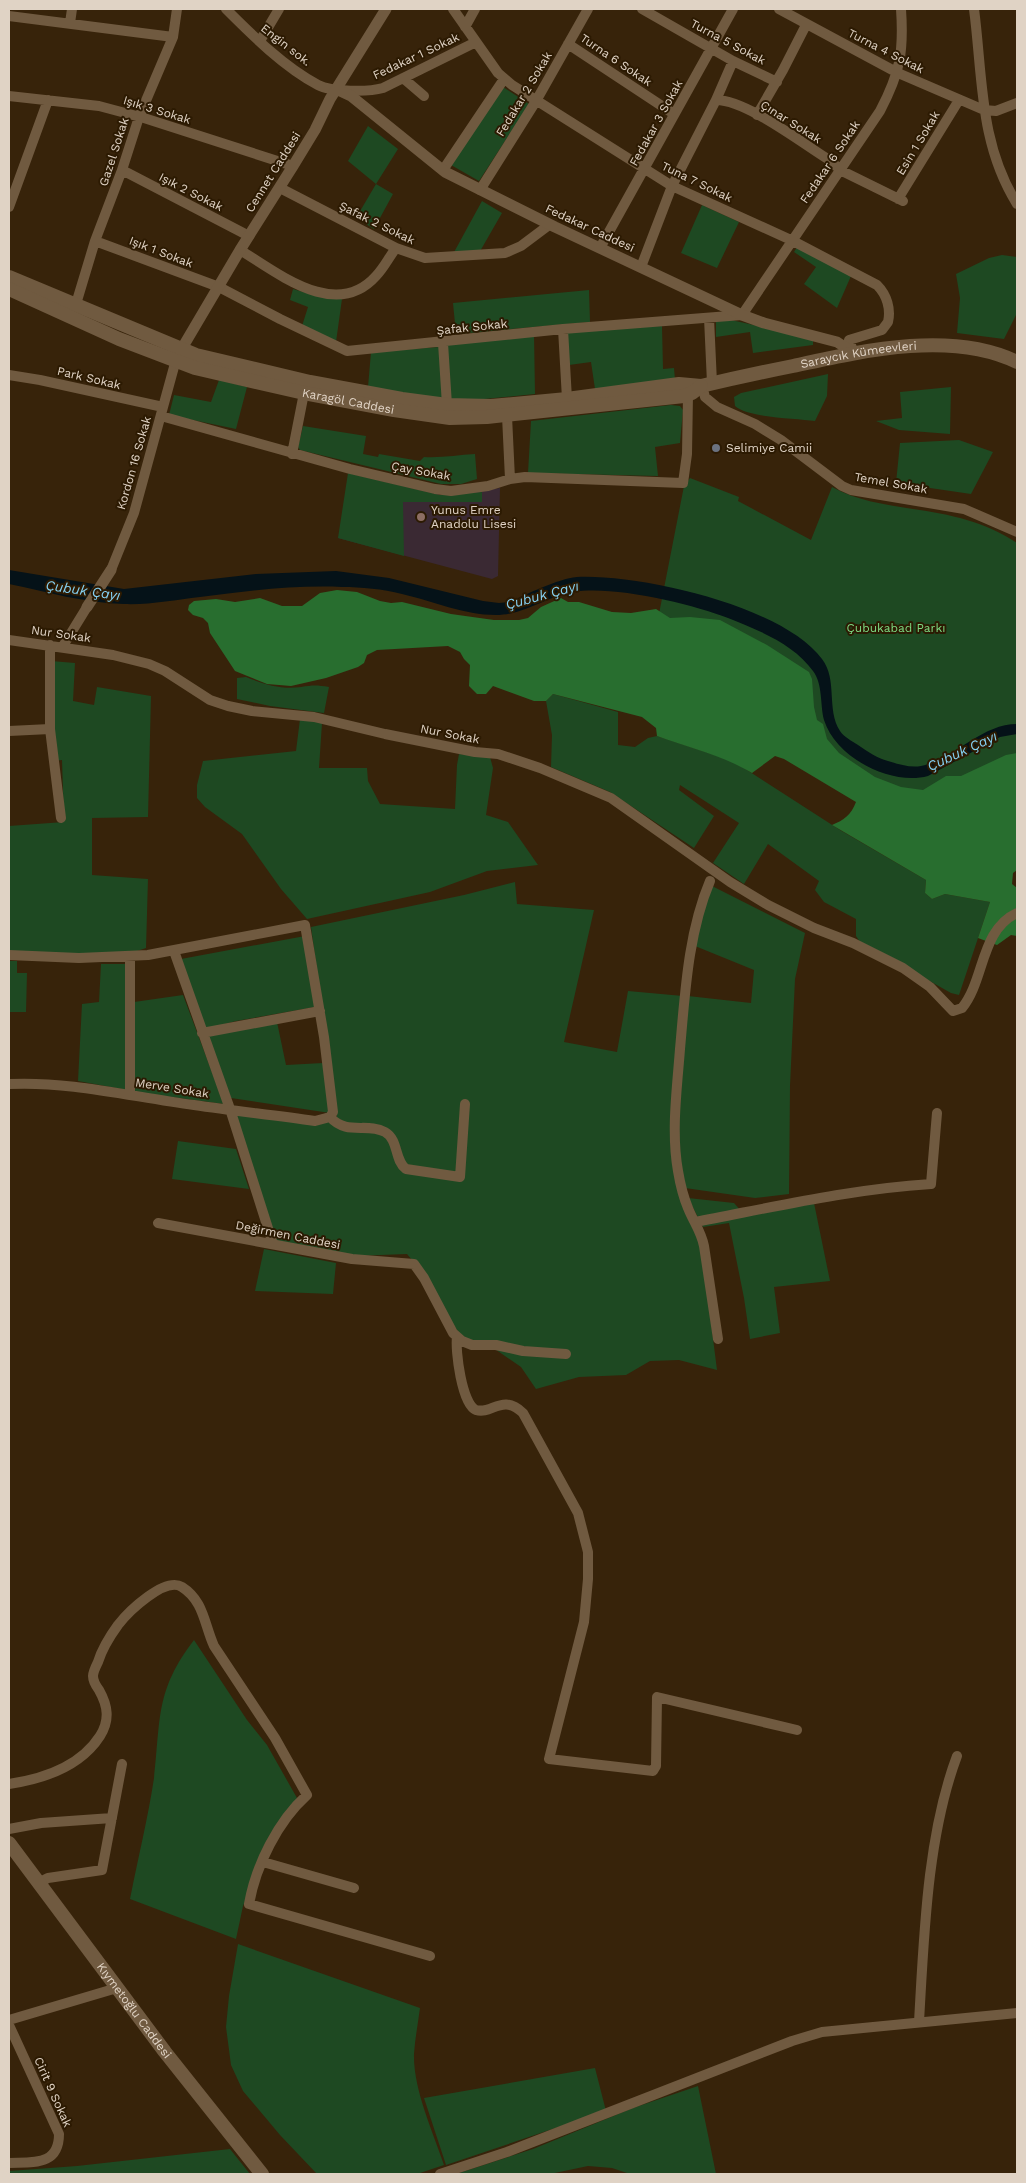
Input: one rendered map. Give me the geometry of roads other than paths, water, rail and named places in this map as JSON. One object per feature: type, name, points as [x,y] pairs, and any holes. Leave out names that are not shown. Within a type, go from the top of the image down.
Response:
[{"type":"main road","points":[[9,276],[76,304],[177,355],[224,363],[310,382],[447,405],[491,406],[567,399],[679,384],[705,385]]},
{"type":"main road","name":"Karagöl Caddesi","points":[[9,289],[119,339],[177,355],[221,375],[304,393],[436,416],[470,418],[507,416],[688,395],[705,385]]},
{"type":"main road","name":"Saraycık Kümeevleri","points":[[705,385],[854,353],[916,346],[957,347],[995,353],[1017,362]]},
{"type":"main road","name":"Kıymetoğlu Caddesi","points":[[9,1843],[117,1988],[262,2174]]},
{"type":"street","points":[[70,23],[72,9]]},
{"type":"street","name":"Gazel Sokak","points":[[76,304],[95,241],[122,170],[138,117],[173,37],[177,9]]},
{"type":"street","name":"Engin sok.","points":[[226,9],[260,41],[320,86],[336,89]]},
{"type":"street","points":[[260,41],[279,9]]},
{"type":"street","name":"Cennet Caddesi","points":[[177,355],[280,188],[336,89],[386,9]]},
{"type":"street","name":"Tuna 7 Sokak","points":[[453,9],[504,79],[536,101],[672,186],[791,240],[873,282],[883,292],[888,305],[888,322],[882,330],[849,340],[854,353]]},
{"type":"street","points":[[465,27],[475,9]]},
{"type":"street","name":"Fedakar 2 Sokak","points":[[480,190],[536,101],[588,9]]},
{"type":"street","name":"Turna 5 Sokak","points":[[642,9],[733,61],[777,82]]},
{"type":"street","name":"Fedakar 3 Sokak","points":[[600,248],[733,9]]},
{"type":"street","name":"Turna 4 Sokak","points":[[779,9],[898,73],[984,110]]},
{"type":"street","name":"Fedakar 6 Sokak","points":[[742,314],[880,111],[898,73],[902,36],[901,9]]},
{"type":"street","points":[[974,9],[980,48],[984,110],[995,159],[1016,200]]},
{"type":"street","points":[[9,16],[173,37]]},
{"type":"street","points":[[757,115],[777,82],[806,25]]},
{"type":"street","name":"Fedakar 1 Sokak","points":[[336,89],[372,90],[403,78],[476,42]]},
{"type":"street","name":"Turna 6 Sokak","points":[[568,44],[674,114]]},
{"type":"street","points":[[641,267],[672,186],[716,100],[733,61]]},
{"type":"street","points":[[403,78],[424,96]]},
{"type":"street","points":[[443,170],[504,79]]},
{"type":"street","name":"Fedakar Caddesi","points":[[336,89],[351,96],[443,170],[480,190],[549,225],[742,314],[764,323],[837,342],[854,353]]},
{"type":"street","name":"Işık 3 Sokak","points":[[9,96],[99,106],[293,166]]},
{"type":"street","points":[[9,207],[48,100]]},
{"type":"street","name":"Çınar Sokak","points":[[716,100],[731,101],[757,115],[831,161],[840,170],[901,200]]},
{"type":"street","name":"Esin 1 Sokak","points":[[901,200],[959,100]]},
{"type":"street","points":[[984,110],[996,111],[1017,103]]},
{"type":"street","name":"Işık 2 Sokak","points":[[122,170],[249,236]]},
{"type":"street","name":"Şafak 2 Sokak","points":[[280,188],[396,248],[425,258],[505,253],[521,246],[549,225]]},
{"type":"street","name":"Işık 1 Sokak","points":[[95,241],[219,287]]},
{"type":"street","points":[[240,250],[299,286],[335,296],[348,294],[376,277],[396,248]]},
{"type":"street","name":"Şafak Sokak","points":[[219,287],[343,350],[354,351],[563,329],[742,314]]},
{"type":"street","points":[[705,385],[709,318]]},
{"type":"street","points":[[563,329],[567,399]]},
{"type":"street","points":[[443,342],[447,405]]},
{"type":"street","name":"Kordon 16 Sokak","points":[[111,570],[134,512],[177,355]]},
{"type":"street","name":"Park Sokak","points":[[9,375],[40,380],[162,412]]},
{"type":"street","name":"Temel Sokak","points":[[705,385],[705,397],[717,407],[755,424],[781,440],[850,490],[964,509],[1017,532]]},
{"type":"street","points":[[292,454],[304,393]]},
{"type":"street","name":"Çay Sokak","points":[[162,412],[292,454],[386,478],[444,490],[488,486],[510,479],[525,477],[683,483],[687,454],[688,395]]},
{"type":"street","points":[[507,416],[510,479]]},
{"type":"street","points":[[63,646],[111,570]]},
{"type":"street","name":"Nur Sokak","points":[[9,640],[112,654],[149,664],[165,671],[210,700],[228,706],[252,711],[314,717],[385,734],[475,752],[498,754],[540,768],[611,798],[730,882],[768,905],[814,928],[853,942],[913,974],[930,987],[949,1008],[957,1011],[962,1008],[971,996],[990,941],[1003,922],[1017,913]]},
{"type":"street","points":[[50,645],[50,730],[61,818]]},
{"type":"street","points":[[9,730],[50,730]]},
{"type":"street","points":[[710,881],[694,938],[681,1030],[677,1085],[678,1170],[688,1208],[700,1231],[704,1246],[718,1339]]},
{"type":"street","points":[[9,955],[47,958],[130,957],[174,951],[305,925],[320,1011],[333,1112],[330,1117],[341,1126],[386,1132],[394,1142],[400,1164],[409,1171],[460,1177],[465,1104]]},
{"type":"street","points":[[174,951],[230,1109],[273,1244]]},
{"type":"street","points":[[130,957],[130,1095]]},
{"type":"street","points":[[202,1033],[320,1011]]},
{"type":"street","name":"Merve Sokak","points":[[9,1084],[61,1085],[315,1120],[330,1117]]},
{"type":"street","points":[[695,1222],[842,1193],[882,1187],[931,1184],[937,1113]]},
{"type":"street","name":"Değirmen Caddesi","points":[[158,1223],[352,1259],[414,1264],[424,1278],[443,1316],[457,1337]]},
{"type":"street","points":[[457,1337],[472,1345],[496,1345],[523,1350],[566,1354]]},
{"type":"street","points":[[457,1337],[463,1389],[469,1404],[475,1410],[501,1404],[510,1405],[523,1413],[578,1513],[586,1538],[589,1566],[584,1622],[549,1759],[653,1771],[656,1766],[657,1697],[797,1730]]},
{"type":"street","points":[[9,1784],[51,1775],[73,1762],[96,1742],[101,1735],[108,1713],[106,1704],[94,1683],[93,1677],[106,1645],[129,1613],[160,1588],[167,1585],[179,1585],[192,1596],[202,1610],[208,1633],[214,1646],[275,1738],[307,1795],[288,1816],[275,1835],[253,1885],[249,1904],[430,1956]]},
{"type":"street","points":[[918,2022],[923,1952],[935,1840],[945,1787],[956,1756]]},
{"type":"street","points":[[38,1883],[48,1878],[102,1870],[122,1764]]},
{"type":"street","points":[[9,1829],[41,1823],[112,1818]]},
{"type":"street","points":[[263,1862],[354,1888]]},
{"type":"street","points":[[9,2020],[117,1988]]},
{"type":"street","points":[[440,2174],[506,2152],[792,2041],[822,2032],[1017,2014]]},
{"type":"street","name":"Cirit 9 Sokak","points":[[9,2025],[59,2134],[58,2149],[49,2158],[36,2162],[9,2163]]},
{"type":"water","name":"Çubuk Çayı","points":[[9,570],[124,589],[256,574],[336,571],[389,578],[483,601],[499,603],[509,602],[569,578],[604,577],[636,581],[708,597],[744,609],[776,623],[803,640],[822,659],[827,667],[830,676],[834,713],[840,731],[848,739],[880,758],[904,765],[921,766],[944,757],[991,730],[1017,724],[1017,734],[1000,737],[928,776],[913,778],[882,773],[852,757],[830,734],[824,720],[820,688],[816,676],[805,661],[796,653],[775,639],[728,618],[694,607],[630,593],[609,591],[574,592],[554,597],[516,612],[496,615],[472,613],[387,591],[350,587],[271,589],[152,603],[124,604],[80,599],[9,584]]},
{"type":"place","name":"Selimiye Camii","points":[[716,448]]},
{"type":"place","name":"Yunus Emre Anadolu Lisesi","points":[[421,517]]},
{"type":"park label","name":"Çubukabad Parkı","points":[[896,628]]}]
